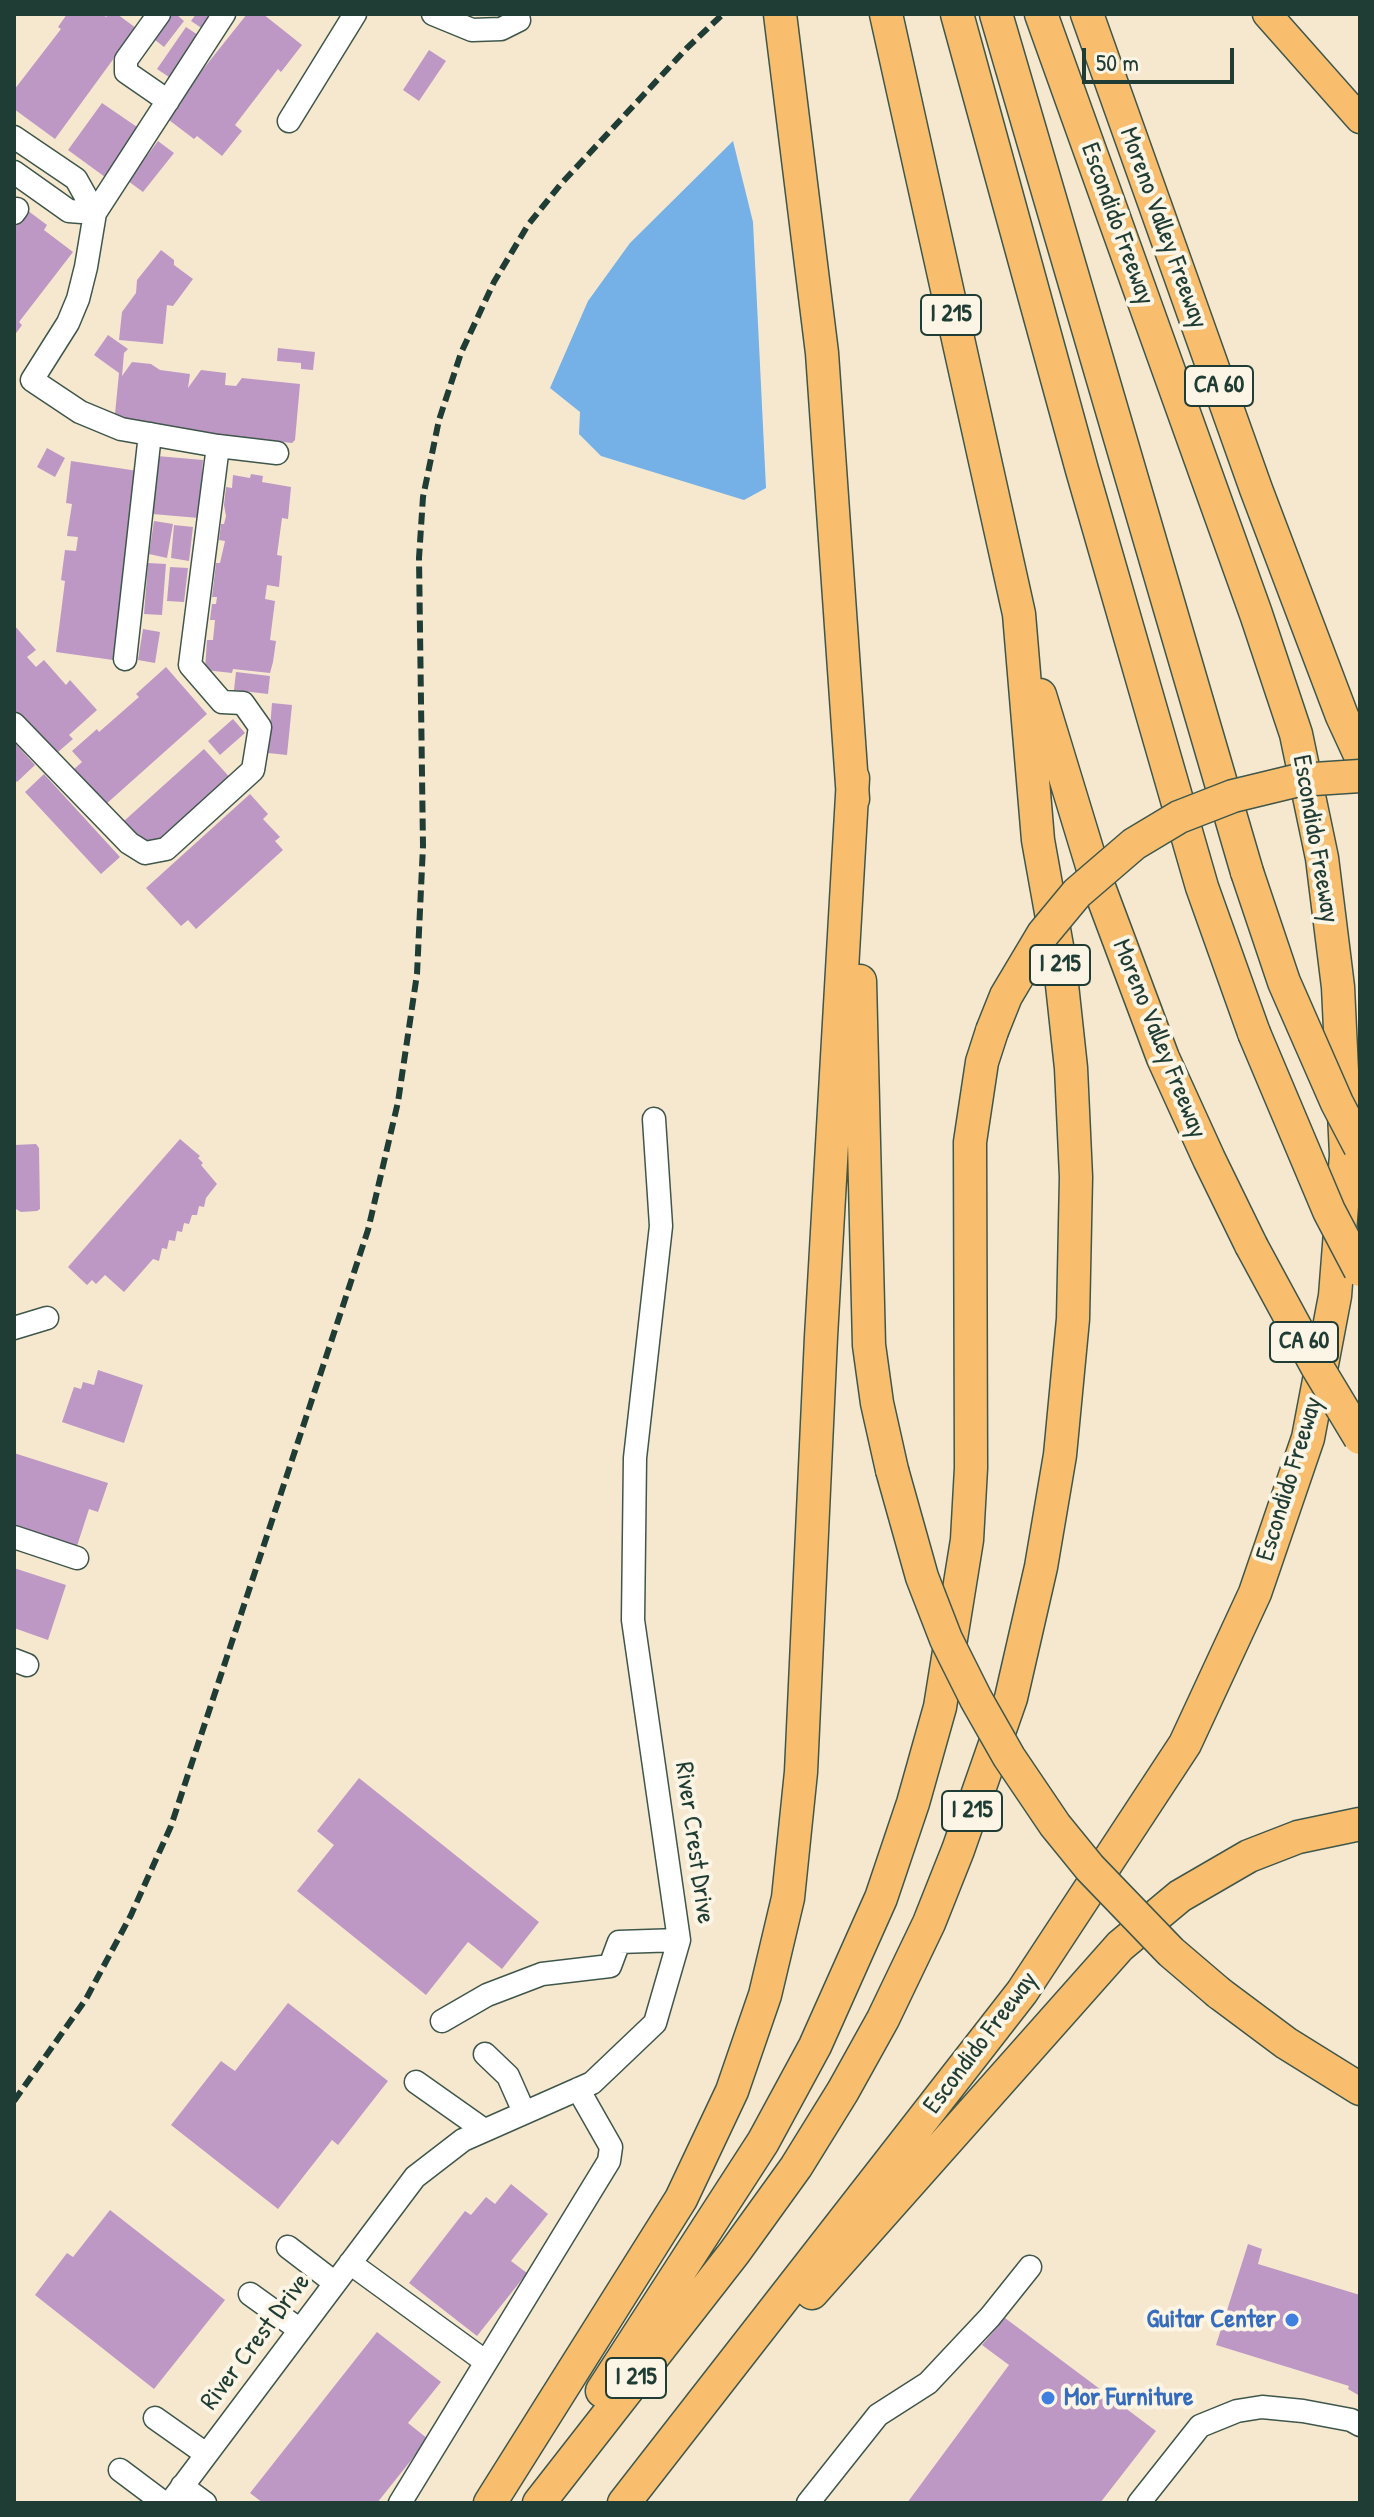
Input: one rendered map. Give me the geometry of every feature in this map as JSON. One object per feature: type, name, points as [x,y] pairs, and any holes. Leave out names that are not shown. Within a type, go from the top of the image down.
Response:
[{"type":"highway","points":[[780,14],[822,353],[853,778],[869,1345],[877,1403],[892,1470],[922,1577],[946,1639],[1009,1757],[1055,1825],[1090,1868],[1160,1942],[1219,1993],[1286,2043],[1360,2089]]},
{"type":"highway","name":"I 215","points":[[539,2503],[734,2253],[796,2167],[883,2019],[929,1923],[1011,1698],[1041,1567],[1060,1455],[1073,1319],[1076,1177],[1070,1054],[1059,957],[1038,840],[1019,614],[886,14]]},
{"type":"highway","points":[[957,14],[1082,470],[1198,872],[1254,1033],[1329,1211],[1360,1270]]},
{"type":"highway","points":[[996,14],[1247,872],[1284,982],[1337,1103],[1360,1147]]},
{"type":"highway","name":"Escondido Freeway","points":[[626,2503],[1022,1992],[1185,1744],[1255,1593],[1308,1438],[1335,1296],[1346,1155],[1338,987],[1322,858],[1296,734],[1041,14]]},
{"type":"highway","name":"Moreno Valley Freeway","points":[[1087,14],[1256,489],[1342,716],[1360,755]]},
{"type":"highway","name":"Moreno Valley Freeway","points":[[1019,614],[1053,741],[1096,879],[1163,1058],[1251,1245],[1316,1365],[1360,1438]]},
{"type":"highway","points":[[529,2503],[707,2232],[776,2118],[815,2046],[863,1942],[913,1803],[940,1707],[967,1540],[971,1453],[970,1142],[982,1062],[1006,996],[1043,934],[1077,893],[1134,844],[1179,817],[1233,796],[1299,780],[1360,776]]},
{"type":"highway","points":[[490,2503],[681,2199],[732,2091],[765,1995],[788,1898],[801,1772],[821,1337],[853,778]]},
{"type":"highway","points":[[626,2503],[1120,1946],[1180,1896],[1249,1856],[1298,1837],[1360,1824]]},
{"type":"main road","points":[[1267,14],[1360,119]]},
{"type":"street","points":[[159,14],[126,60],[126,72],[168,101]]},
{"type":"street","points":[[224,14],[95,213],[78,299],[68,323],[23,386],[121,429],[277,453]]},
{"type":"street","points":[[289,121],[355,14]]},
{"type":"street","points":[[433,14],[472,30],[501,29],[519,20]]},
{"type":"street","points":[[14,137],[76,179],[95,213]]},
{"type":"street","points":[[33,150],[16,173],[69,211],[95,213]]},
{"type":"street","points":[[125,659],[150,434]]},
{"type":"street","points":[[14,724],[107,822],[145,853],[166,849],[253,770],[260,727],[243,703],[222,702],[190,665],[218,446]]},
{"type":"street","name":"River Crest Drive","points":[[172,2497],[415,2177],[463,2140],[592,2083],[655,2023],[679,1940],[633,1620],[635,1458],[661,1226],[654,1119]]},
{"type":"street","points":[[14,1328],[47,1318]]},
{"type":"street","points":[[14,1537],[77,1558]]},
{"type":"street","points":[[442,2021],[487,1995],[542,1974],[610,1966],[619,1942],[679,1940]]},
{"type":"street","points":[[485,2054],[508,2076],[524,2112]]},
{"type":"street","points":[[416,2082],[484,2130]]},
{"type":"street","points":[[400,2503],[609,2161],[611,2147],[578,2089]]},
{"type":"street","points":[[288,2247],[335,2283]]},
{"type":"street","points":[[350,2263],[486,2362]]},
{"type":"street","points":[[808,2503],[878,2415],[928,2383],[990,2317],[1030,2267]]},
{"type":"street","points":[[250,2294],[300,2330]]},
{"type":"street","points":[[1139,2503],[1200,2426],[1237,2411],[1262,2407],[1303,2411],[1351,2420],[1360,2425]]},
{"type":"street","points":[[155,2418],[206,2454]]},
{"type":"street","points":[[120,2470],[172,2497],[205,2503]]},
{"type":"water","points":[[733,141],[753,222],[766,488],[744,500],[601,456],[579,434],[580,412],[550,388],[588,301],[630,243]]},
{"type":"building","points":[[67,14],[102,14],[106,17],[117,14],[136,28],[55,139],[14,109],[14,90],[61,29],[58,27]]},
{"type":"building","points":[[167,14],[176,14],[184,21],[164,47],[150,36]]},
{"type":"building","points":[[196,14],[217,14],[206,31],[191,21]]},
{"type":"building","points":[[247,14],[263,14],[302,45],[281,72],[278,69],[235,125],[242,131],[222,156],[165,117]]},
{"type":"building","points":[[186,27],[201,37],[172,79],[157,69]]},
{"type":"building","points":[[429,50],[446,61],[419,101],[403,90]]},
{"type":"building","points":[[102,103],[140,129],[105,177],[68,150]]},
{"type":"building","points":[[158,141],[174,153],[143,192],[128,181]]},
{"type":"building","points":[[27,210],[47,225],[44,230],[73,252],[19,322],[22,325],[14,336],[14,228]]},
{"type":"building","points":[[161,250],[193,279],[173,306],[167,305],[163,344],[119,340],[122,312],[136,293],[137,280]]},
{"type":"building","points":[[108,335],[128,349],[124,353],[122,376],[132,362],[190,374],[188,388],[201,370],[226,373],[225,385],[236,386],[242,378],[300,384],[295,440],[292,443],[114,424],[119,373],[94,355]]},
{"type":"building","points":[[278,348],[315,352],[313,370],[301,369],[301,363],[277,361]]},
{"type":"building","points":[[47,448],[65,458],[55,477],[37,467]]},
{"type":"building","points":[[157,456],[203,460],[199,518],[152,514]]},
{"type":"building","points":[[71,461],[138,471],[113,660],[56,652],[65,581],[61,580],[65,550],[76,551],[78,537],[67,536],[72,504],[66,503]]},
{"type":"building","points":[[251,474],[263,476],[262,482],[291,487],[288,519],[282,518],[277,555],[282,556],[279,587],[267,585],[265,599],[275,601],[270,640],[276,641],[273,662],[270,673],[205,670],[207,640],[213,640],[215,620],[210,620],[212,604],[216,604],[217,597],[212,597],[216,563],[220,563],[225,541],[219,540],[221,524],[224,524],[226,516],[226,487],[232,488],[233,475],[250,478]]},
{"type":"building","points":[[154,521],[173,524],[167,558],[149,554]]},
{"type":"building","points":[[174,525],[193,527],[189,561],[171,558]]},
{"type":"building","points":[[148,563],[166,564],[162,615],[144,614]]},
{"type":"building","points":[[170,567],[188,568],[184,602],[167,601]]},
{"type":"building","points":[[14,625],[36,650],[27,657],[36,667],[44,660],[66,685],[70,680],[97,710],[69,735],[73,739],[50,759],[14,718]]},
{"type":"building","points":[[143,629],[160,632],[155,663],[138,660]]},
{"type":"building","points":[[166,667],[207,714],[105,805],[73,770],[82,762],[72,751],[139,697],[136,694]]},
{"type":"building","points":[[236,672],[270,676],[268,694],[234,690]]},
{"type":"building","points":[[272,703],[292,705],[287,755],[268,753]]},
{"type":"building","points":[[233,719],[245,733],[220,755],[208,741]]},
{"type":"building","points":[[14,742],[35,765],[17,782],[14,779]]},
{"type":"building","points":[[204,749],[234,782],[191,821],[186,815],[149,849],[124,821]]},
{"type":"building","points":[[44,774],[120,857],[101,874],[25,792]]},
{"type":"building","points":[[250,794],[268,814],[263,819],[280,837],[275,841],[283,850],[196,929],[188,920],[181,926],[146,888]]},
{"type":"building","points":[[180,1139],[200,1156],[201,1165],[217,1184],[206,1198],[204,1207],[199,1206],[197,1215],[192,1215],[189,1224],[184,1223],[182,1232],[177,1231],[175,1241],[169,1240],[167,1249],[162,1248],[159,1261],[153,1259],[124,1292],[105,1275],[96,1284],[92,1280],[87,1285],[68,1267]]},
{"type":"building","points":[[36,1144],[39,1148],[40,1209],[21,1212],[14,1208],[14,1145]]},
{"type":"building","points":[[98,1370],[143,1385],[124,1443],[62,1422],[74,1387],[81,1389],[83,1382],[94,1385]]},
{"type":"building","points":[[14,1453],[108,1483],[98,1512],[89,1509],[77,1546],[14,1526]]},
{"type":"building","points":[[14,1568],[66,1585],[48,1640],[14,1628]]},
{"type":"building","points":[[359,1778],[539,1922],[502,1969],[468,1942],[426,1995],[297,1891],[334,1845],[317,1831]]},
{"type":"building","points":[[288,2003],[388,2081],[338,2145],[332,2140],[278,2209],[171,2125],[221,2061],[235,2071]]},
{"type":"building","points":[[511,2184],[548,2214],[511,2261],[527,2273],[477,2336],[409,2283],[465,2211],[471,2215],[486,2197],[495,2204]]},
{"type":"building","points":[[110,2210],[225,2300],[154,2389],[35,2295],[67,2253],[73,2257]]},
{"type":"building","name":"Guitar Center","points":[[1248,2244],[1262,2249],[1258,2264],[1360,2295],[1360,2396],[1348,2389],[1349,2386],[1216,2345]]},
{"type":"building","name":"Mor Furniture","points":[[1005,2318],[1156,2431],[1100,2503],[907,2503],[1009,2365],[982,2345]]},
{"type":"building","points":[[377,2332],[441,2382],[408,2423],[428,2439],[377,2503],[263,2503],[250,2493]]},
{"type":"railway","points":[[14,2101],[86,1999],[131,1915],[171,1826],[368,1230],[398,1102],[417,974],[423,846],[419,558],[423,497],[439,420],[461,353],[494,282],[528,225],[560,185],[687,48],[723,14]]},
{"type":"place","name":"Guitar Center","points":[[1292,2320]]},
{"type":"place","name":"Mor Furniture","points":[[1048,2398]]}]
